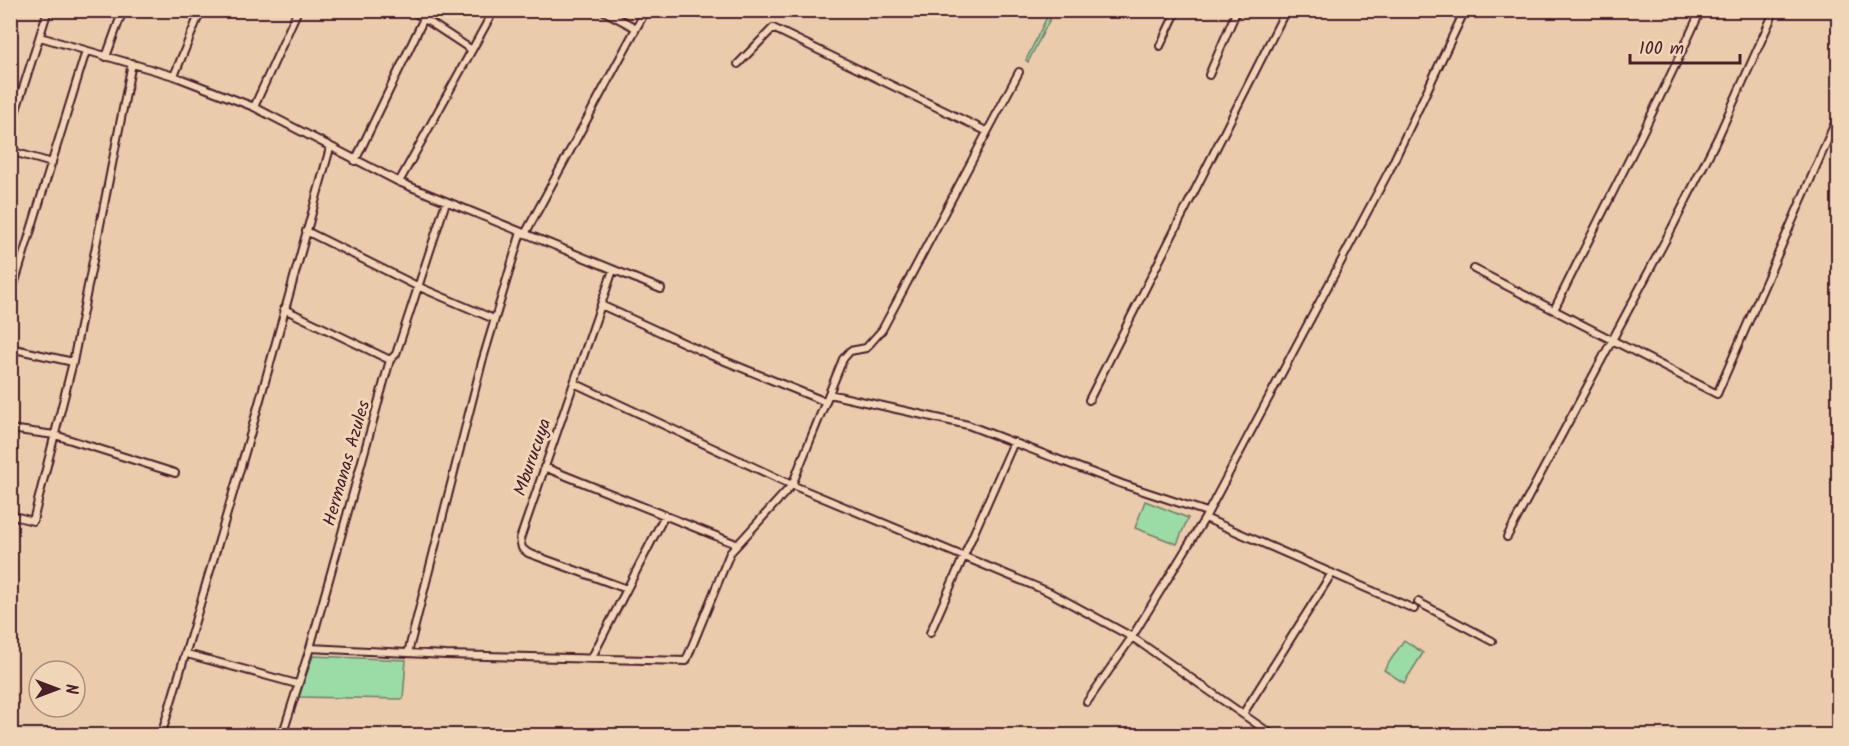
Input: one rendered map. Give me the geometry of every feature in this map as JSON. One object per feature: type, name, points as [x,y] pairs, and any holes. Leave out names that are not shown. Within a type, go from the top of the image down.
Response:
[{"type":"street","points":[[10,129],[48,10]]},
{"type":"street","points":[[106,57],[123,10]]},
{"type":"street","points":[[174,76],[201,10]]},
{"type":"street","points":[[254,107],[298,10]]},
{"type":"street","points":[[411,10],[471,50]]},
{"type":"street","points":[[355,161],[428,10]]},
{"type":"street","points":[[399,182],[494,10]]},
{"type":"street","points":[[602,10],[636,28]]},
{"type":"street","points":[[408,653],[494,319],[523,233],[646,10]]},
{"type":"street","points":[[1160,46],[1177,10]]},
{"type":"street","points":[[1209,75],[1237,10]]},
{"type":"street","points":[[1089,400],[1286,10]]},
{"type":"street","points":[[1087,702],[1132,637],[1206,515],[1389,171],[1465,10]]},
{"type":"street","points":[[1554,310],[1606,202],[1655,111],[1701,10]]},
{"type":"street","points":[[1507,537],[1713,147],[1775,10]]},
{"type":"street","points":[[738,64],[773,28],[986,131]]},
{"type":"street","points":[[40,37],[174,76],[254,107],[399,182],[662,289]]},
{"type":"street","points":[[10,298],[86,51]]},
{"type":"street","points":[[10,515],[33,521],[73,362],[132,63]]},
{"type":"street","points":[[310,648],[686,661],[736,544],[792,485],[848,352],[866,348],[882,330],[1019,72]]},
{"type":"street","points":[[1474,269],[1717,394],[1839,116]]},
{"type":"street","points":[[161,735],[187,654],[330,148]]},
{"type":"street","points":[[10,151],[52,163]]},
{"type":"street","name":"Hermanas Azules","points":[[282,735],[310,648],[390,360],[396,354],[446,202]]},
{"type":"street","points":[[306,231],[417,286],[494,319]]},
{"type":"street","name":"Mburucuya","points":[[613,270],[521,533],[522,548],[528,553],[627,589]]},
{"type":"street","points":[[601,306],[710,355],[826,402]]},
{"type":"street","points":[[284,309],[390,360]]},
{"type":"street","points":[[10,348],[73,362]]},
{"type":"street","points":[[574,383],[792,485],[1049,592],[1132,637],[1274,735]]},
{"type":"street","points":[[829,394],[968,425],[1206,515],[1414,609]]},
{"type":"street","points":[[10,429],[55,435],[175,473]]},
{"type":"street","points":[[930,633],[1014,442]]},
{"type":"street","points":[[544,467],[736,544]]},
{"type":"street","points":[[591,659],[665,515]]},
{"type":"street","points":[[1243,714],[1332,573]]},
{"type":"street","points":[[10,596],[13,596],[10,604]]},
{"type":"street","points":[[1419,602],[1492,641]]},
{"type":"street","points":[[187,654],[297,684]]},
{"type":"green space","points":[[1050,11],[1054,11],[1028,62],[1026,60]]},
{"type":"green space","points":[[1145,501],[1188,518],[1177,544],[1135,528]]},
{"type":"green space","points":[[1404,640],[1423,653],[1404,683],[1384,670]]},
{"type":"green space","points":[[313,656],[406,660],[403,699],[299,697]]}]
